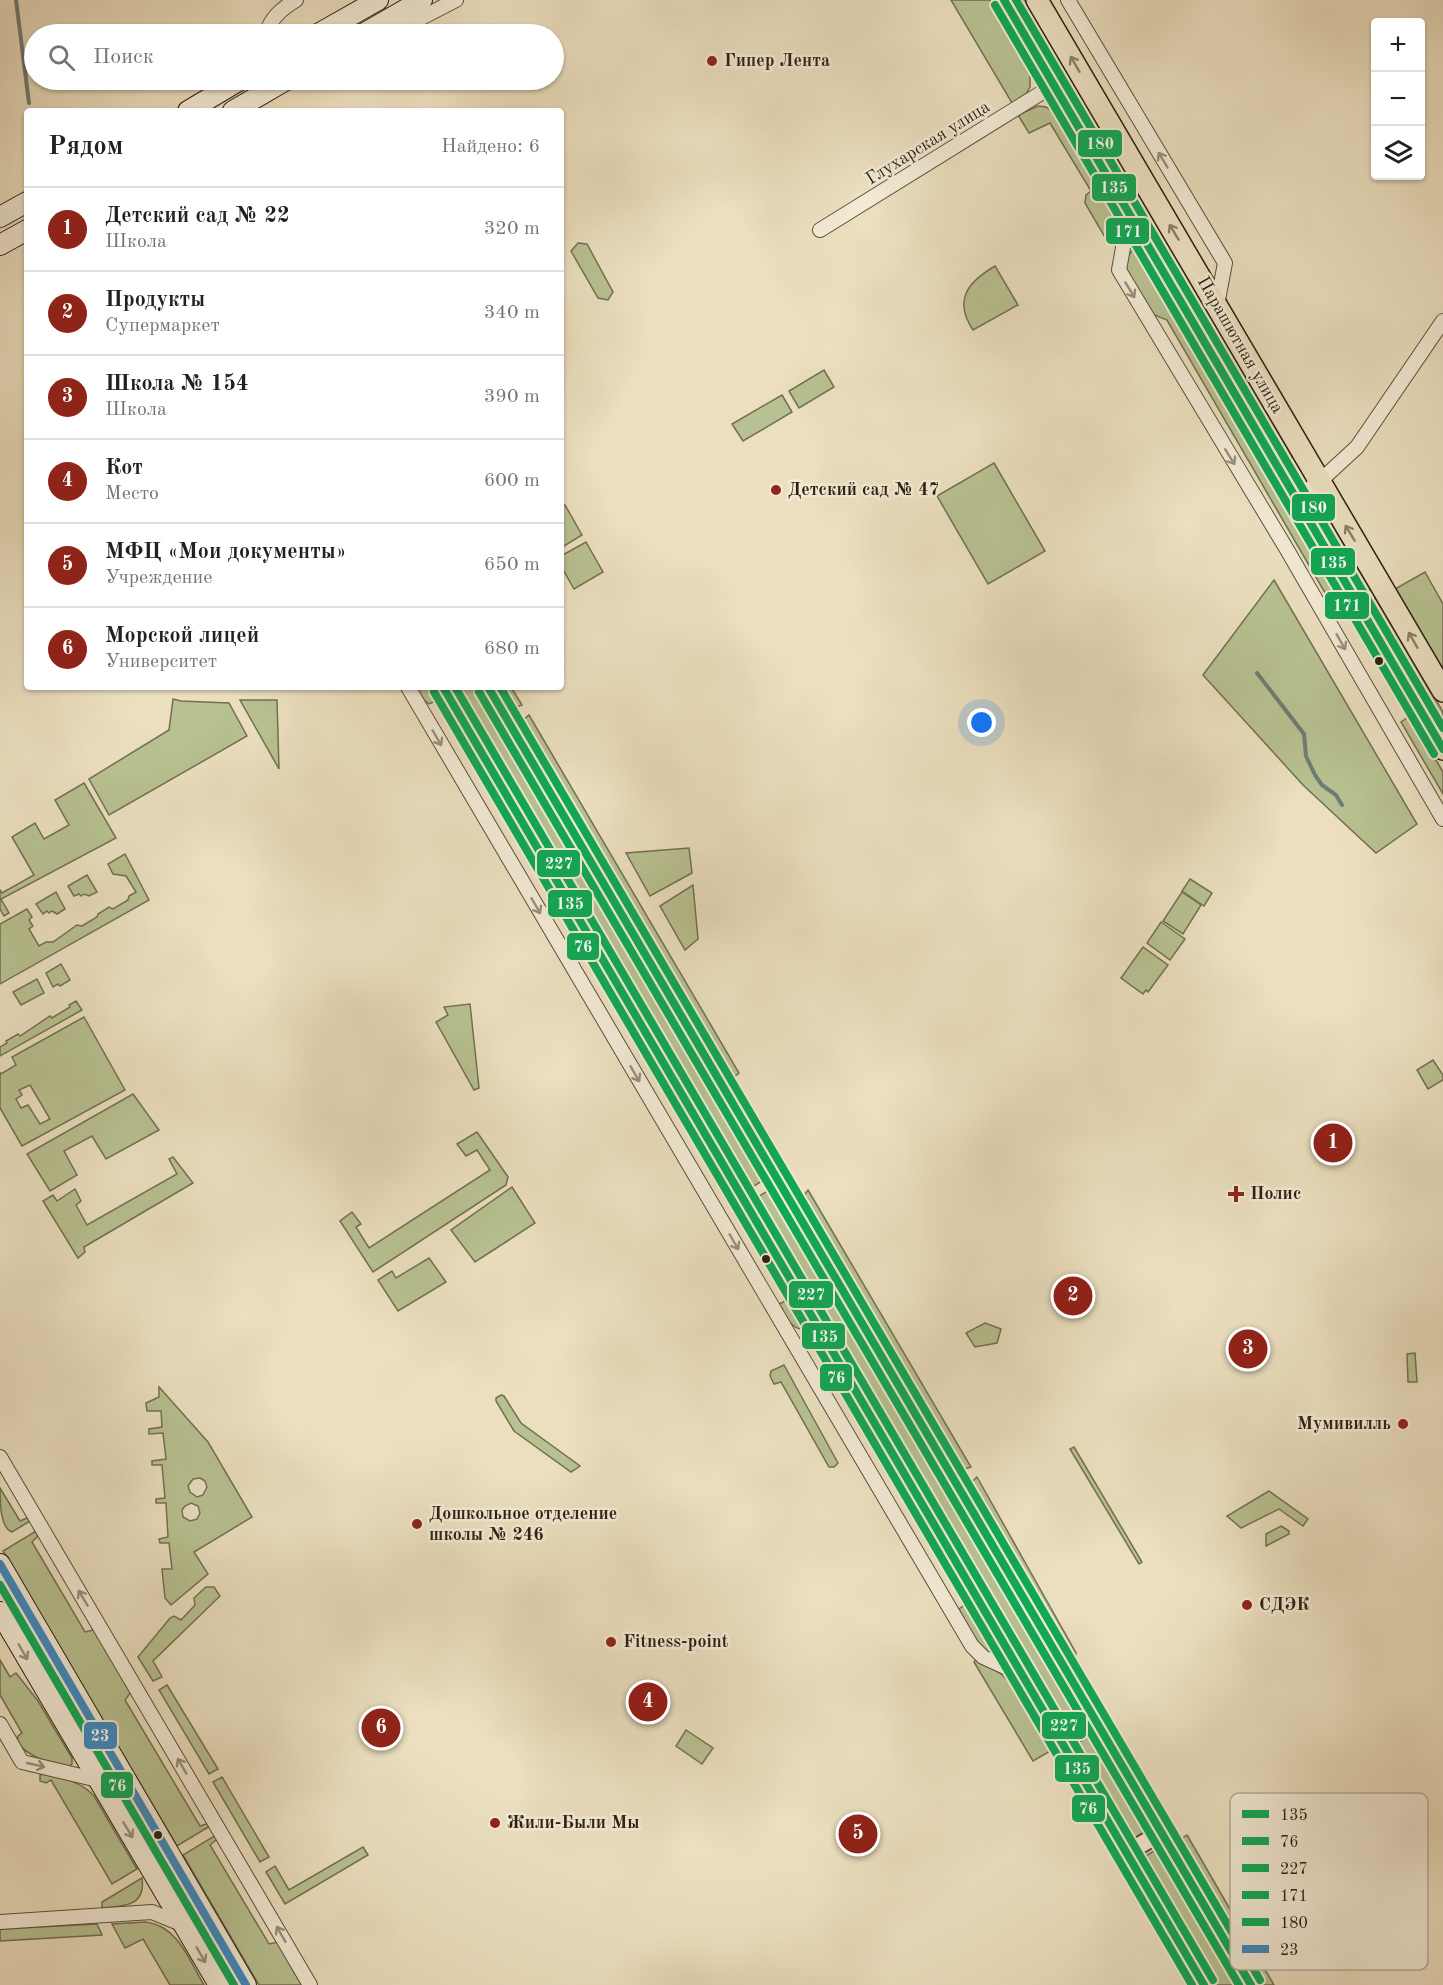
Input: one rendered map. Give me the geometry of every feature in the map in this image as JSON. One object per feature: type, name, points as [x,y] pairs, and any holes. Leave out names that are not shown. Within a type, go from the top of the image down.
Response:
[{"type":"main road","points":[[336,24],[378,0]]},
{"type":"main road","points":[[380,24],[422,0]]},
{"type":"main road","name":"Парашютная улица","points":[[1004,0],[1443,749]]},
{"type":"main road","name":"Парашютная улица","points":[[1037,0],[1443,691]]},
{"type":"main road","points":[[193,108],[223,90]]},
{"type":"main road","points":[[238,108],[269,90]]},
{"type":"main road","points":[[0,217],[24,204]]},
{"type":"main road","points":[[0,1564],[246,1985]]},
{"type":"main road","points":[[0,1612],[219,1985]]},
{"type":"street","points":[[270,24],[285,6],[296,0]]},
{"type":"street","points":[[409,24],[456,0]]},
{"type":"street","points":[[1068,0],[1225,263],[1217,305]]},
{"type":"street","name":"Глухарская улица","points":[[820,230],[1054,85]]},
{"type":"street","points":[[1129,214],[1119,270],[1286,548],[1443,819]]},
{"type":"street","points":[[1296,498],[1319,482],[1357,447],[1443,321]]},
{"type":"street","points":[[410,690],[972,1646],[983,1657],[1020,1674]]},
{"type":"street","points":[[445,690],[1204,1985]]},
{"type":"street","points":[[490,690],[1230,1949]]},
{"type":"street","points":[[0,1457],[310,1985]]},
{"type":"street","points":[[0,1724],[22,1762],[98,1780]]},
{"type":"street","points":[[1127,1853],[1162,1832]]},
{"type":"street","points":[[152,1912],[165,1893]]},
{"type":"street","points":[[0,1922],[152,1912],[184,1925]]},
{"type":"street","points":[[1242,1970],[1251,1985]]},
{"type":"green space","points":[[951,0],[990,0],[1030,68],[1030,87],[1026,94],[1012,103]]},
{"type":"green space","points":[[1014,0],[1025,0],[1293,457],[1286,462]]},
{"type":"green space","points":[[1038,106],[1055,112],[1116,215],[1118,229],[1111,241],[1106,239],[1085,203],[1086,195],[1091,191],[1050,123],[1029,133],[1018,115]]},
{"type":"green space","points":[[578,243],[587,244],[613,292],[608,300],[598,298],[571,251]]},
{"type":"green space","points":[[1133,250],[1138,251],[1342,600],[1332,605],[1167,320],[1152,314],[1126,271],[1128,257]]},
{"type":"green space","points":[[995,266],[1018,305],[973,330],[964,310],[966,293],[977,279]]},
{"type":"green space","points":[[824,370],[834,387],[799,408],[789,391]]},
{"type":"green space","points":[[782,395],[792,412],[743,441],[732,424]]},
{"type":"green space","points":[[994,463],[1045,551],[988,584],[937,496]]},
{"type":"green space","points":[[1321,504],[1371,589],[1364,594],[1314,509]]},
{"type":"green space","points":[[564,506],[582,535],[564,546]]},
{"type":"green space","points":[[586,542],[603,572],[574,589],[564,571],[564,554]]},
{"type":"green space","points":[[1425,572],[1443,604],[1443,670],[1395,589]]},
{"type":"green space","points":[[1274,580],[1417,824],[1376,853],[1303,785],[1203,675]]},
{"type":"green space","points":[[1376,598],[1443,712],[1442,726],[1369,602]]},
{"type":"green space","points":[[418,690],[438,690],[731,1191],[726,1194],[436,701],[429,704]]},
{"type":"green space","points":[[453,690],[482,690],[768,1177],[748,1190]]},
{"type":"green space","points":[[499,690],[513,690],[522,705],[510,710]]},
{"type":"green space","points":[[173,699],[229,703],[247,736],[109,815],[89,779],[169,730]]},
{"type":"green space","points":[[240,700],[277,700],[279,769]]},
{"type":"green space","points":[[529,715],[739,1073],[733,1078],[710,1048],[519,724]]},
{"type":"green space","points":[[1410,716],[1443,772],[1443,794],[1401,722]]},
{"type":"green space","points":[[84,783],[116,838],[1,899],[9,913],[4,916],[0,909],[0,890],[2,893],[34,875],[12,837],[35,823],[44,839],[69,825],[55,800]]},
{"type":"green space","points":[[689,848],[692,873],[650,896],[626,853]]},
{"type":"green space","points":[[125,854],[149,900],[0,984],[0,924],[27,909],[32,917],[29,920],[33,926],[29,929],[39,946],[46,942],[53,942],[77,925],[82,926],[109,907],[113,909],[136,892],[126,876],[113,874],[108,864]]},
{"type":"green space","points":[[87,875],[97,892],[89,896],[79,894],[74,896],[68,886]]},
{"type":"green space","points":[[1190,879],[1212,893],[1204,906],[1182,891]]},
{"type":"green space","points":[[693,885],[698,939],[685,950],[660,906]]},
{"type":"green space","points":[[56,892],[65,909],[57,914],[47,911],[43,914],[36,904]]},
{"type":"green space","points":[[1182,892],[1201,905],[1183,934],[1163,921]]},
{"type":"green space","points":[[1161,922],[1185,939],[1170,960],[1147,943]]},
{"type":"green space","points":[[1143,947],[1168,965],[1148,992],[1146,990],[1143,994],[1121,978]]},
{"type":"green space","points":[[61,964],[70,980],[53,987],[46,973]]},
{"type":"green space","points":[[37,979],[44,993],[21,1005],[13,992]]},
{"type":"green space","points":[[76,1001],[82,1010],[0,1056],[0,1047],[7,1043],[6,1041],[18,1034],[20,1036],[50,1016],[52,1018]]},
{"type":"green space","points":[[470,1004],[479,1088],[474,1090],[436,1022],[448,1015],[444,1007]]},
{"type":"green space","points":[[84,1017],[125,1090],[22,1146],[0,1108],[0,1072],[1,1074],[16,1065],[12,1057]],"holes":[[[30,1085],[50,1119],[40,1124],[28,1105],[21,1108],[16,1099],[22,1095],[19,1090]]]},
{"type":"green space","points":[[1433,1060],[1443,1075],[1443,1080],[1428,1089],[1417,1070]]},
{"type":"green space","points":[[133,1094],[159,1130],[106,1159],[92,1136],[64,1151],[77,1175],[50,1191],[27,1154]]},
{"type":"green space","points":[[477,1132],[508,1177],[506,1185],[373,1272],[340,1221],[352,1212],[361,1224],[356,1227],[369,1248],[490,1170],[477,1150],[466,1156],[457,1144]]},
{"type":"green space","points":[[173,1157],[193,1183],[84,1247],[85,1252],[78,1258],[43,1201],[53,1195],[57,1201],[75,1189],[81,1201],[76,1205],[87,1225],[177,1174],[169,1159]]},
{"type":"green space","points":[[512,1187],[535,1223],[475,1262],[451,1230]]},
{"type":"green space","points":[[774,1187],[1091,1727],[1070,1738],[753,1200]]},
{"type":"green space","points":[[808,1190],[971,1467],[958,1471],[803,1209],[802,1198]]},
{"type":"green space","points":[[429,1258],[446,1282],[398,1311],[378,1280],[392,1271],[396,1278]]},
{"type":"green space","points":[[789,1299],[811,1326],[979,1615],[998,1656],[991,1654],[979,1644],[970,1630],[959,1609],[967,1603],[806,1329],[796,1328],[787,1318],[779,1304]]},
{"type":"green space","points":[[985,1323],[1001,1329],[997,1343],[975,1347],[966,1333]]},
{"type":"green space","points":[[1415,1353],[1417,1382],[1408,1382],[1407,1354]]},
{"type":"green space","points":[[784,1365],[838,1463],[834,1467],[829,1467],[781,1382],[774,1384],[770,1376],[771,1371]]},
{"type":"green space","points":[[159,1387],[208,1442],[252,1517],[194,1552],[208,1574],[171,1605],[165,1598],[162,1569],[172,1569],[169,1543],[160,1543],[159,1539],[168,1537],[166,1503],[156,1503],[156,1499],[165,1498],[162,1465],[152,1465],[152,1461],[166,1459],[163,1433],[149,1434],[149,1429],[162,1427],[161,1411],[147,1411],[146,1403],[159,1397]],"holes":[[[200,1478],[205,1481],[207,1487],[203,1495],[197,1497],[190,1492],[188,1486],[193,1479]],[[191,1503],[198,1506],[200,1513],[197,1519],[190,1521],[183,1517],[182,1510]]]},
{"type":"green space","points":[[504,1396],[521,1423],[580,1466],[571,1472],[514,1431],[496,1401],[496,1398]]},
{"type":"green space","points":[[1074,1447],[1142,1562],[1139,1564],[1070,1449]]},
{"type":"green space","points":[[977,1477],[1076,1653],[1075,1658],[1070,1658],[1052,1633],[967,1487]]},
{"type":"green space","points":[[0,1488],[20,1521],[27,1518],[30,1521],[12,1532],[3,1520]]},
{"type":"green space","points":[[1269,1491],[1308,1519],[1303,1526],[1279,1509],[1241,1528],[1227,1516]]},
{"type":"green space","points":[[1281,1526],[1289,1531],[1289,1534],[1266,1546],[1266,1534]]},
{"type":"green space","points":[[36,1531],[38,1536],[32,1542],[85,1632],[96,1631],[131,1692],[125,1700],[200,1826],[206,1824],[210,1826],[177,1846],[3,1551]]},
{"type":"green space","points":[[206,1587],[214,1587],[220,1596],[153,1661],[162,1677],[153,1681],[138,1657],[170,1618],[174,1616],[181,1620],[195,1605],[194,1598]]},
{"type":"green space","points":[[0,1660],[10,1677],[16,1673],[38,1701],[72,1758],[72,1764],[62,1765],[40,1759],[17,1742],[18,1736],[22,1733],[0,1695]]},
{"type":"green space","points":[[976,1660],[1000,1673],[1018,1690],[1052,1750],[1033,1761],[974,1662]]},
{"type":"green space","points":[[167,1685],[218,1769],[209,1774],[159,1690]]},
{"type":"green space","points":[[686,1730],[713,1748],[702,1764],[676,1746]]},
{"type":"green space","points":[[1095,1733],[1148,1824],[1146,1831],[1138,1836],[1128,1837],[1074,1745]]},
{"type":"green space","points":[[40,1775],[77,1784],[94,1796],[137,1869],[112,1884],[51,1780],[46,1783],[40,1781]]},
{"type":"green space","points":[[222,1777],[269,1857],[260,1862],[213,1782]]},
{"type":"green space","points":[[216,1835],[216,1840],[210,1845],[269,1944],[278,1942],[304,1985],[259,1985],[183,1855]]},
{"type":"green space","points":[[1187,1835],[1230,1909],[1230,1928],[1220,1906],[1181,1839]]},
{"type":"green space","points":[[363,1847],[368,1855],[285,1904],[266,1872],[275,1866],[289,1890]]},
{"type":"green space","points":[[1161,1847],[1230,1963],[1230,1970],[1234,1970],[1243,1985],[1214,1985],[1140,1859]]},
{"type":"green space","points":[[142,1878],[142,1888],[137,1900],[125,1905],[102,1908],[102,1902]]},
{"type":"green space","points":[[146,1922],[157,1925],[174,1937],[204,1985],[170,1985],[143,1939],[125,1948],[112,1924]]},
{"type":"green space","points":[[97,1924],[102,1935],[0,1941],[0,1929]]},
{"type":"green space","points":[[1252,1970],[1265,1970],[1274,1985],[1261,1985]]},
{"type":"waterway","points":[[16,0],[24,63]]},
{"type":"waterway","points":[[27,90],[29,103]]},
{"type":"waterway","points":[[1257,673],[1304,734],[1306,756],[1315,775],[1322,785],[1336,795],[1342,805]]},
{"type":"transit line","name":"135","points":[[1004,0],[1443,749]]},
{"type":"transit line","name":"180","points":[[1016,0],[1443,728]]},
{"type":"transit line","name":"171","points":[[995,5],[1434,754]]},
{"type":"transit line","name":"135","points":[[445,690],[1204,1985]]},
{"type":"transit line","name":"227","points":[[457,690],[1213,1980]]},
{"type":"transit line","name":"135","points":[[490,690],[1230,1949]]},
{"type":"transit line","name":"227","points":[[502,690],[1230,1929]]},
{"type":"transit line","name":"76","points":[[434,692],[1192,1985]]},
{"type":"transit line","name":"76","points":[[479,692],[1230,1970]]},
{"type":"transit line","name":"23","points":[[0,1564],[246,1985]]},
{"type":"transit line","name":"76","points":[[0,1585],[234,1985]]},
{"type":"transit line","name":"76","points":[[1230,1970],[1239,1985]]},
{"type":"transit line","name":"135","points":[[1242,1970],[1251,1985]]},
{"type":"transit line","name":"227","points":[[1254,1970],[1260,1980]]},
{"type":"place","name":"Гипер Лента","points":[[712,61]]},
{"type":"place","name":"Детский сад № 47","points":[[776,490]]},
{"type":"place","name":"Детский сад № 22","points":[[1333,1143]]},
{"type":"place","name":"Полис","points":[[1236,1194]]},
{"type":"place","name":"Продукты","points":[[1073,1296]]},
{"type":"place","name":"Школа № 154","points":[[1248,1349]]},
{"type":"place","name":"Мумивилль","points":[[1403,1424]]},
{"type":"place","name":"Дошкольное отделение школы № 246","points":[[417,1524]]},
{"type":"place","name":"СДЭК","points":[[1247,1605]]},
{"type":"place","name":"Fitness-point","points":[[611,1642]]},
{"type":"place","name":"Кот","points":[[648,1702]]},
{"type":"place","name":"Морской лицей","points":[[381,1728]]},
{"type":"place","name":"Жили-Были Мы","points":[[495,1823]]},
{"type":"place","name":"МФЦ «Мои документы»","points":[[858,1834]]}]
